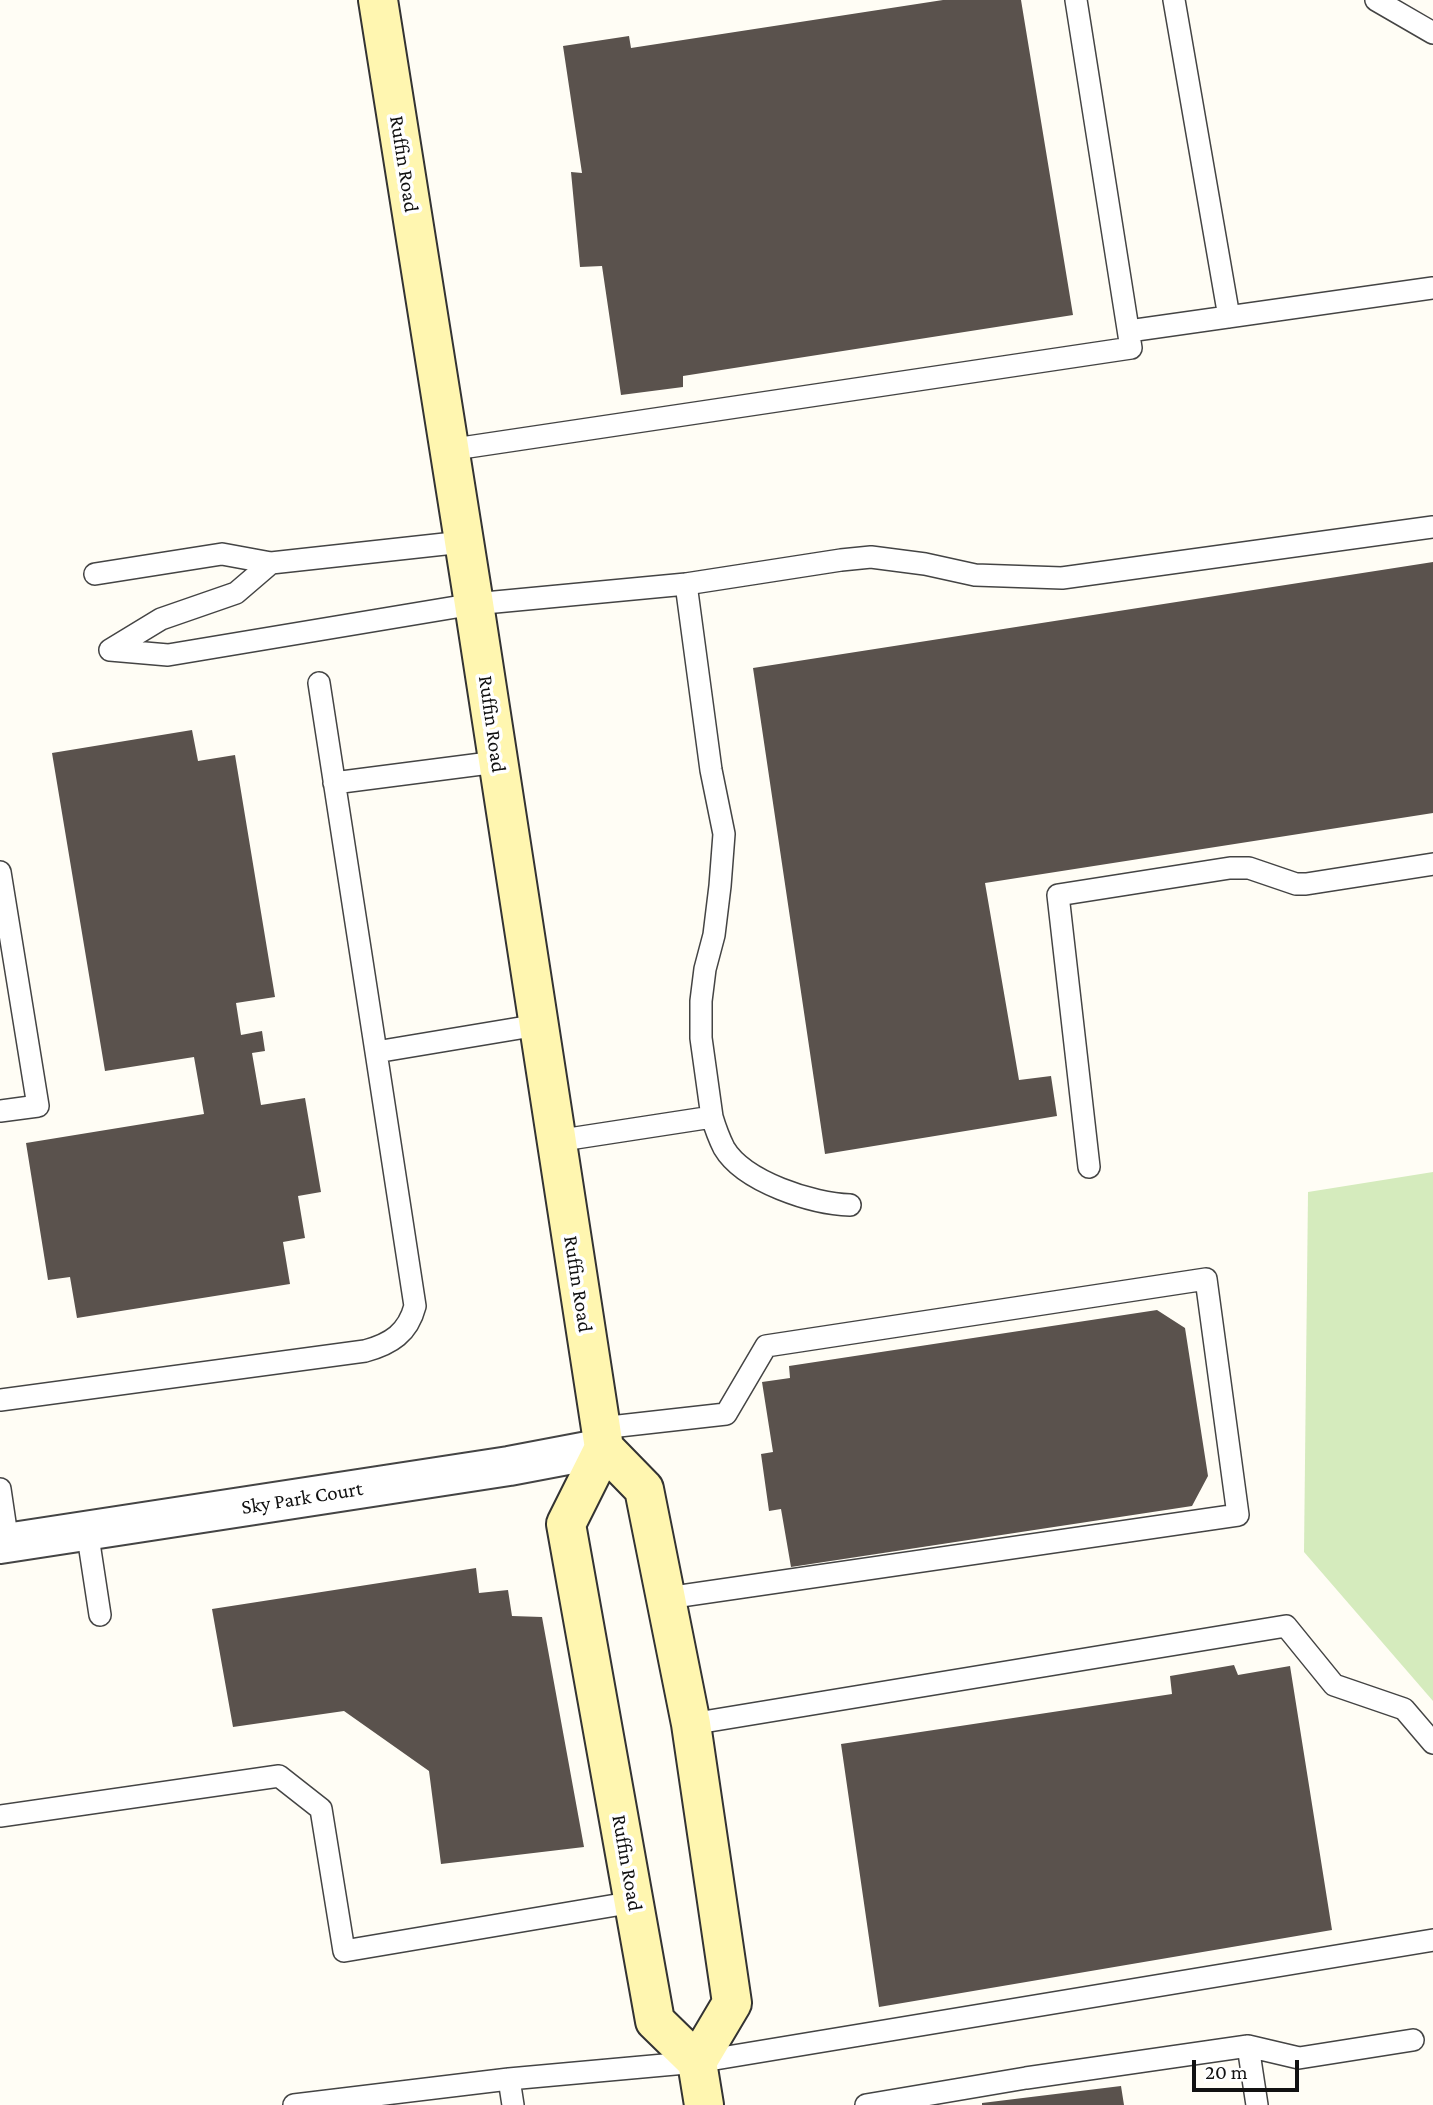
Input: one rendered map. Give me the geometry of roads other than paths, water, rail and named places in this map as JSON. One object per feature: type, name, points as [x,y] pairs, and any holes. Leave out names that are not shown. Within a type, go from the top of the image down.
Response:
[{"type":"main road","name":"Ruffin Road","points":[[378,0],[602,1438],[566,1524],[655,2021],[697,2062]]},
{"type":"main road","points":[[602,1438],[644,1489],[691,1724],[732,2003],[697,2062],[704,2105]]},
{"type":"street","name":"Sky Park Court","points":[[4,1543],[509,1466],[602,1438]]},
{"type":"lane","points":[[448,450],[1131,348],[1076,0]]},
{"type":"lane","points":[[1174,0],[1229,317]]},
{"type":"lane","points":[[1376,0],[1433,33]]},
{"type":"lane","points":[[1129,331],[1433,288]]},
{"type":"lane","points":[[271,564],[236,593],[161,619],[110,650],[168,655],[474,604],[686,584],[871,557],[925,564],[975,575],[1062,578],[1433,527]]},
{"type":"lane","points":[[95,573],[222,554],[271,564],[463,542]]},
{"type":"lane","points":[[686,584],[710,770],[724,834],[719,898],[701,1001],[701,1038],[712,1117],[725,1150],[754,1175],[774,1186],[814,1201],[850,1205]]},
{"type":"lane","points":[[0,1399],[365,1351],[382,1346],[408,1326],[415,1306],[414,1295],[319,683]]},
{"type":"lane","points":[[334,783],[497,762]]},
{"type":"lane","points":[[1089,1167],[1058,895],[1230,868],[1261,870],[1296,884],[1306,884],[1433,864]]},
{"type":"lane","points":[[0,872],[38,1106],[0,1111]]},
{"type":"lane","points":[[376,1052],[538,1025]]},
{"type":"lane","points":[[556,1141],[712,1117]]},
{"type":"lane","points":[[602,1438],[726,1414],[766,1346],[1206,1279],[1238,1515],[667,1598]]},
{"type":"lane","points":[[0,1489],[4,1543]]},
{"type":"lane","points":[[87,1530],[100,1615]]},
{"type":"lane","points":[[691,1724],[1286,1626],[1334,1685],[1404,1709],[1433,1743]]},
{"type":"lane","points":[[0,1816],[279,1776],[321,1809],[344,1951],[634,1902]]},
{"type":"lane","points":[[294,2105],[509,2079],[697,2062],[1433,1940]]},
{"type":"lane","points":[[866,2105],[1040,2076],[1248,2046],[1299,2058],[1413,2040]]},
{"type":"lane","points":[[1248,2046],[1256,2105]]},
{"type":"lane","points":[[509,2079],[513,2105]]}]
